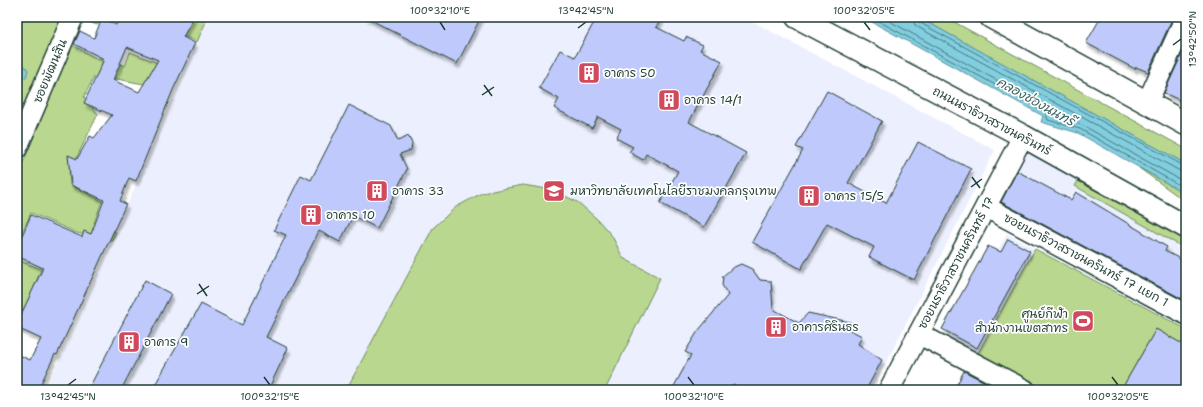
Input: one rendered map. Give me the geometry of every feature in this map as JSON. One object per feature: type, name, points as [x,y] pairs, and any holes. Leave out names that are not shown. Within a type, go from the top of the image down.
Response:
[{"type":"main road","name":"ถนนนราธิวาสราชนครินทร์","points":[[797,17],[1023,136],[1186,227]]},
{"type":"main road","points":[[991,17],[1186,124]]},
{"type":"street","name":"ซอยพัฒนสิน","points":[[17,148],[73,17]]},
{"type":"street","points":[[1147,103],[1186,17]]},
{"type":"street","name":"ซอยนราธิวาสราชนครินทร์ 17","points":[[889,390],[1023,136]]},
{"type":"street","name":"ซอยนราธิวาสราชนครินทร์ 17 แยก 1","points":[[986,206],[1186,314]]},
{"type":"street","points":[[919,334],[1025,390]]},
{"type":"shaded area","name":"มหาวิทยาลัยเทคโนโลยีราชมงคลกรุงเทพ","points":[[208,17],[744,17],[995,150],[872,390],[45,390],[69,340]]},
{"type":"shaded area","points":[[1023,150],[1186,240],[1186,319],[988,214]]},
{"type":"shaded area","points":[[1007,234],[1035,249],[976,357],[947,342]]},
{"type":"green space","points":[[17,17],[64,17],[17,124]]},
{"type":"green space","points":[[82,17],[101,17],[97,25],[81,19]]},
{"type":"green space","points":[[143,17],[208,17],[197,42]]},
{"type":"green space","points":[[918,17],[945,17],[1186,149],[1186,164]]},
{"type":"green space","points":[[72,45],[99,60],[107,59],[125,66],[130,52],[158,63],[149,85],[117,79],[94,77],[84,97],[98,114],[69,173],[70,185],[102,201],[94,223],[116,232],[111,242],[77,233],[31,213],[17,243],[17,177]]},
{"type":"green space","points":[[1139,168],[1186,194],[1186,202]]},
{"type":"green space","points":[[1078,181],[1186,240],[1186,249],[1075,186]]},
{"type":"green space","points":[[523,185],[553,190],[579,203],[598,220],[612,236],[623,258],[660,278],[605,390],[346,390],[433,228],[456,207],[482,193]]},
{"type":"green space","name":"ศูนย์กีฬา สำนักงานเขตสาทร","points":[[1035,249],[1186,329],[1186,390],[1037,390],[976,357]]},
{"type":"green space","points":[[17,260],[41,269],[17,331]]},
{"type":"water","name":"คลองช่องนนทรี","points":[[863,17],[918,17],[1186,164],[1186,194],[1078,133],[1041,122],[1043,116]]},
{"type":"water","points":[[17,63],[25,66],[28,70],[26,77],[20,81],[17,79]]},
{"type":"building","points":[[120,17],[194,17],[183,37],[195,43],[173,90],[136,181],[129,178],[120,201],[126,204],[57,355],[55,354],[38,390],[17,390],[17,354],[30,360],[41,339],[17,328],[17,323],[43,268],[17,256],[17,247],[31,215],[82,237],[84,231],[91,234],[104,200],[71,185],[68,155],[77,159],[90,136],[94,138],[112,115],[84,103],[104,59],[74,44],[80,31],[94,38],[102,18],[116,25]],"holes":[[[127,47],[158,60],[139,92],[113,80]]]},
{"type":"building","points":[[365,17],[481,17],[457,64]]},
{"type":"building","points":[[597,17],[662,17],[656,27],[684,41],[686,37],[703,45],[700,50],[722,61],[689,122],[746,153],[704,227],[660,203],[678,171],[646,154],[643,160],[629,152],[633,147],[616,138],[621,129],[598,117],[592,128],[554,108],[559,99],[539,88],[560,50],[575,57]]},
{"type":"building","points":[[1101,17],[1173,17],[1148,72],[1136,67],[1135,69],[1086,43]]},
{"type":"building","points":[[1186,45],[1186,103],[1164,93]]},
{"type":"building","points":[[827,91],[882,121],[848,183],[886,203],[918,142],[971,169],[914,280],[869,257],[874,247],[827,223],[801,269],[752,242],[803,150],[796,147]]},
{"type":"building","points":[[349,105],[391,126],[398,141],[408,136],[412,143],[411,150],[400,154],[407,169],[377,228],[353,216],[340,242],[319,231],[266,337],[288,348],[268,390],[152,390],[201,304],[242,325],[286,235],[274,230],[301,175],[311,180]]},
{"type":"building","points":[[1017,171],[1071,200],[1076,192],[1167,247],[1165,251],[1186,262],[1186,301],[1001,202]]},
{"type":"building","points":[[1008,239],[1030,251],[977,348],[942,329],[988,246],[1001,252]]},
{"type":"building","name":"อาคารศิรินธร","points":[[741,264],[752,269],[760,280],[771,281],[773,309],[799,323],[808,313],[850,322],[850,330],[862,336],[858,344],[882,360],[866,390],[744,390],[733,384],[730,390],[672,390],[691,355],[685,352],[698,331],[728,295],[722,285],[723,276],[732,268]]},
{"type":"building","name":"อาคาร 9","points":[[145,280],[171,294],[121,390],[88,390]]},
{"type":"building","points":[[1156,329],[1186,346],[1186,390],[1121,390]]},
{"type":"building","points":[[964,371],[1000,390],[954,390]]},
{"type":"place","name":"อาคาร 50","points":[[589,73]]},
{"type":"place","name":"อาคาร 14/1","points":[[669,100]]},
{"type":"place","name":"อาคาร 33","points":[[377,191]]},
{"type":"place","name":"มหาวิทยาลัยเทคโนโลยีราชมงคลกรุงเทพ","points":[[554,191]]},
{"type":"place","name":"อาคาร 15/5","points":[[809,196]]},
{"type":"place","name":"อาคาร 10","points":[[311,215]]},
{"type":"place","name":"ศูนย์กีฬา สำนักงานเขตสาทร","points":[[1083,321]]},
{"type":"place","name":"อาคารศิรินธร","points":[[776,327]]},
{"type":"place","name":"อาคาร 9","points":[[129,342]]}]
